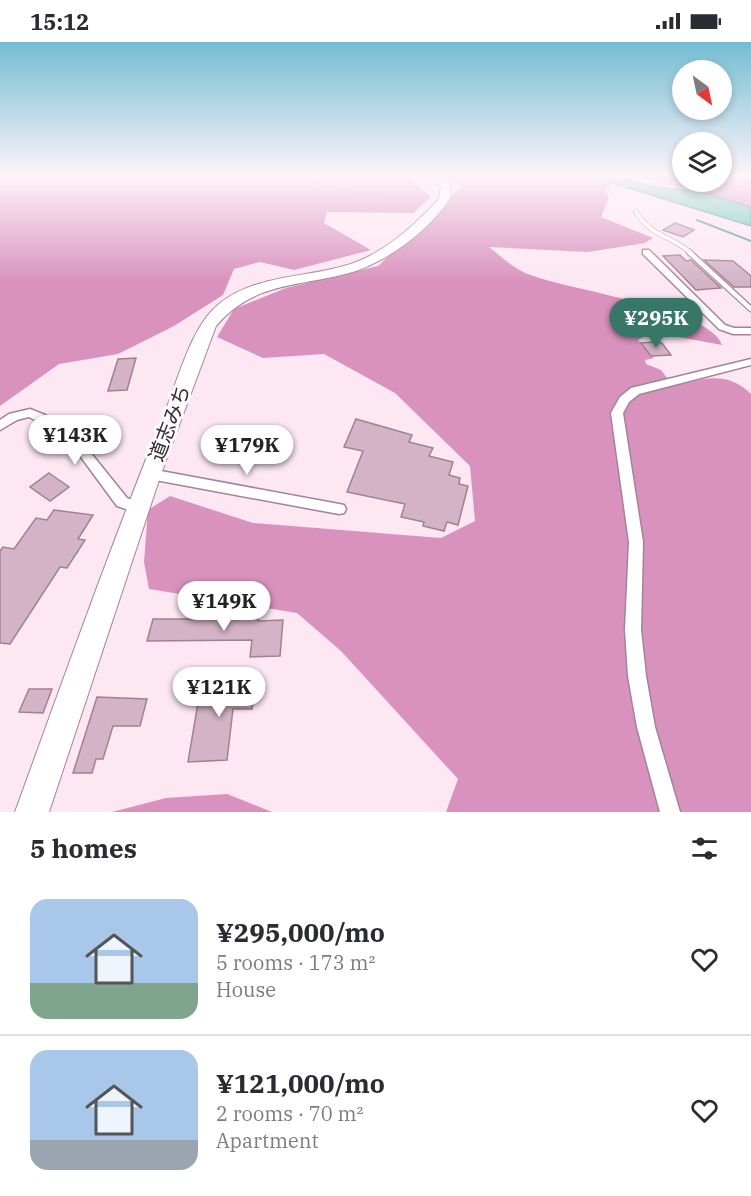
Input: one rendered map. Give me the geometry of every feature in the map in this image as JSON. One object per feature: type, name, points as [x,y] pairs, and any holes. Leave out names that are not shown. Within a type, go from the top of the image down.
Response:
[{"type":"highway","name":"道志みち","points":[[32,812],[150,474],[197,348],[214,315],[236,297],[264,286],[348,269],[380,257],[431,212]]},
{"type":"street","points":[[646,252],[718,325],[733,331],[751,331]]},
{"type":"street","points":[[670,812],[646,727],[637,676],[633,630],[636,542],[617,413],[624,400],[635,391],[751,363]]},
{"type":"street","points":[[0,426],[13,417],[30,413],[41,418],[82,450],[122,502],[138,508]]},
{"type":"street","points":[[150,474],[339,509]]},
{"type":"lane","points":[[636,212],[645,226],[683,246],[751,309]]},
{"type":"shaded area","points":[[0,212],[414,212],[327,212],[324,223],[371,250],[294,270],[260,262],[234,269],[223,295],[174,326],[118,354],[59,364],[0,406]]},
{"type":"shaded area","points":[[435,212],[603,212],[601,217],[653,238],[645,243],[588,252],[489,247],[523,272],[542,279],[632,301],[691,320],[712,332],[722,345],[652,332],[638,340],[654,358],[645,360],[646,364],[661,370],[673,386],[714,378],[742,386],[751,394],[751,812],[446,812],[458,779],[341,651],[297,613],[149,589],[144,562],[148,510],[170,496],[253,523],[441,538],[475,521],[470,466],[395,393],[324,354],[263,358],[217,337],[234,309],[286,288],[378,266]]},
{"type":"shaded area","points":[[706,212],[751,212],[751,226]]},
{"type":"shaded area","points":[[227,794],[272,812],[112,812],[166,798]]},
{"type":"building","points":[[675,223],[694,230],[683,237],[663,230]]},
{"type":"building","points":[[680,255],[686,261],[691,260],[721,288],[696,290],[663,256]]},
{"type":"building","points":[[704,260],[733,261],[751,276],[751,287],[734,287]]},
{"type":"building","points":[[641,343],[662,343],[671,355],[651,356]]},
{"type":"building","points":[[136,358],[127,390],[108,391],[118,359]]},
{"type":"building","points":[[356,419],[412,435],[409,442],[433,448],[429,456],[453,462],[449,475],[460,478],[459,484],[468,486],[458,525],[447,522],[444,531],[423,526],[424,522],[401,517],[405,504],[347,492],[363,451],[344,447]]},
{"type":"building","points":[[49,473],[69,487],[50,501],[30,487]]},
{"type":"building","points":[[54,510],[93,515],[78,539],[85,540],[67,568],[60,567],[10,644],[0,643],[0,551],[3,547],[14,549],[36,518],[47,520]]},
{"type":"building","points":[[249,608],[260,608],[258,621],[283,620],[280,656],[250,657],[252,640],[147,641],[153,619],[247,619]]},
{"type":"building","points":[[257,676],[252,709],[233,709],[227,760],[188,762],[201,685],[241,682],[242,677]]},
{"type":"building","points":[[29,689],[52,689],[43,713],[19,712]]},
{"type":"building","points":[[97,697],[147,699],[140,726],[113,726],[103,759],[96,759],[92,773],[73,773]]},
{"type":"waterway","points":[[697,220],[751,241]]}]
